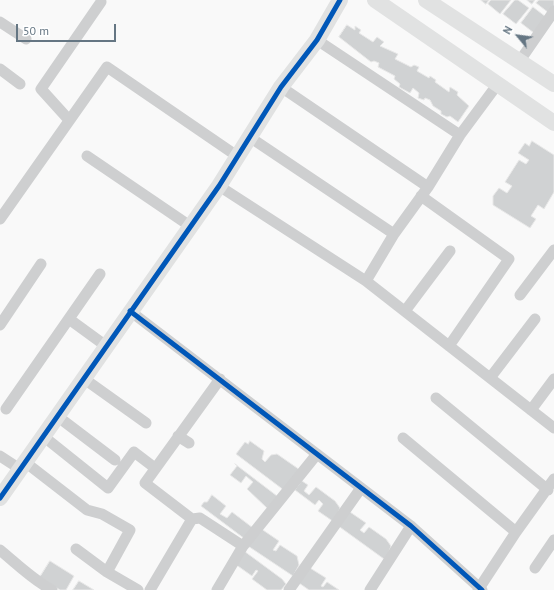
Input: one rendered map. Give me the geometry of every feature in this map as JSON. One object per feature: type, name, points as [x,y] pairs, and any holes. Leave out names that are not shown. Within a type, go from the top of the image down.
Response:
[{"type":"street","points":[[0,498],[219,186],[248,136],[281,87],[317,40],[340,0]]},
{"type":"street","points":[[375,0],[554,123]]},
{"type":"street","points":[[426,0],[554,84]]},
{"type":"street","points":[[69,120],[41,89],[101,2]]},
{"type":"street","points":[[519,62],[554,11]]},
{"type":"street","points":[[0,22],[26,39]]},
{"type":"street","points":[[317,40],[460,135]]},
{"type":"street","points":[[0,220],[107,67],[237,156]]},
{"type":"street","points":[[0,69],[20,84]]},
{"type":"street","points":[[366,281],[394,234],[428,186],[460,135],[497,85]]},
{"type":"street","points":[[281,87],[428,186]]},
{"type":"street","points":[[248,136],[394,234]]},
{"type":"street","points":[[87,156],[190,226]]},
{"type":"street","points":[[219,186],[366,281],[554,428]]},
{"type":"street","points":[[421,196],[509,259],[449,346]]},
{"type":"street","points":[[520,295],[554,250]]},
{"type":"street","points":[[405,311],[450,251]]},
{"type":"street","points":[[0,325],[42,264]]},
{"type":"street","points":[[6,409],[100,274]]},
{"type":"street","points":[[130,311],[411,526],[480,589],[516,532],[548,490],[554,479]]},
{"type":"street","points":[[69,319],[106,346]]},
{"type":"street","points":[[490,378],[535,319]]},
{"type":"street","points":[[83,378],[146,423]]},
{"type":"street","points":[[192,520],[145,483],[220,379]]},
{"type":"street","points":[[531,410],[554,379]]},
{"type":"street","points":[[436,398],[548,490]]},
{"type":"street","points":[[57,416],[115,460]]},
{"type":"street","points":[[43,436],[108,488],[134,452],[155,468]]},
{"type":"street","points":[[178,436],[189,443]]},
{"type":"street","points":[[403,438],[516,532]]},
{"type":"street","points":[[217,590],[243,546],[317,454]]},
{"type":"street","points":[[0,456],[22,466],[87,510],[102,514],[130,530],[107,572]]},
{"type":"street","points":[[289,590],[361,488]]},
{"type":"street","points":[[150,590],[192,520],[200,518],[243,546]]},
{"type":"street","points":[[370,590],[411,526]]},
{"type":"street","points":[[535,568],[554,540]]},
{"type":"street","points":[[76,548],[107,572],[138,590]]},
{"type":"street","points":[[0,550],[35,578],[40,584],[52,590]]},
{"type":"building","points":[[481,0],[489,0],[486,4]]},
{"type":"building","points":[[491,0],[511,0],[500,14],[488,4]]},
{"type":"building","points":[[515,0],[518,0],[529,8],[516,24],[503,14]]},
{"type":"building","points":[[527,0],[535,0],[532,4]]},
{"type":"building","points":[[539,0],[554,0],[554,6],[549,13],[536,3]]},
{"type":"building","points":[[533,7],[546,17],[534,33],[521,23]]},
{"type":"building","points":[[347,25],[355,30],[355,26],[361,30],[359,33],[373,42],[377,37],[384,42],[380,46],[398,54],[395,59],[411,67],[414,65],[419,67],[417,71],[429,78],[430,76],[436,80],[435,82],[449,92],[450,87],[458,92],[457,95],[469,106],[458,122],[450,116],[447,117],[441,114],[441,111],[433,106],[430,100],[418,98],[419,93],[413,88],[410,93],[399,87],[400,84],[394,79],[395,76],[378,67],[379,63],[374,61],[371,62],[339,37]]},
{"type":"building","points":[[532,141],[554,155],[554,192],[544,209],[538,205],[531,216],[536,219],[530,228],[493,205],[493,196],[499,188],[507,193],[512,186],[505,182],[519,160],[526,164],[529,160],[518,153],[525,143],[529,146]]},
{"type":"building","points":[[250,441],[264,451],[262,459],[265,462],[271,455],[277,454],[300,470],[285,491],[236,454],[245,442],[248,444]]},
{"type":"building","points":[[235,464],[277,496],[268,509],[247,489],[253,482],[246,476],[241,483],[230,475],[237,466]]},
{"type":"building","points":[[302,481],[308,485],[304,491],[309,495],[316,487],[335,501],[340,508],[334,522],[318,511],[323,504],[319,500],[315,505],[295,490]]},
{"type":"building","points":[[212,495],[226,506],[220,514],[227,518],[232,512],[253,528],[245,539],[201,506],[204,502],[207,502]]},
{"type":"building","points":[[350,512],[366,523],[360,530],[364,533],[369,527],[386,539],[391,546],[387,557],[384,559],[337,525]]},
{"type":"building","points":[[260,528],[279,541],[273,550],[276,551],[280,545],[297,556],[299,565],[293,576],[248,546]]},
{"type":"building","points":[[244,551],[282,579],[286,584],[281,590],[267,590],[252,579],[258,571],[256,570],[252,576],[235,564]]},
{"type":"building","points":[[50,561],[74,576],[66,590],[60,590],[40,577]]},
{"type":"building","points":[[310,568],[326,578],[321,586],[323,587],[327,582],[339,590],[309,590],[299,583]]},
{"type":"building","points":[[79,581],[94,590],[73,590]]},
{"type":"cycle path","points":[[0,498],[219,186],[281,87],[317,40],[340,0]]},
{"type":"cycle path","points":[[130,311],[411,526],[482,590]]}]
